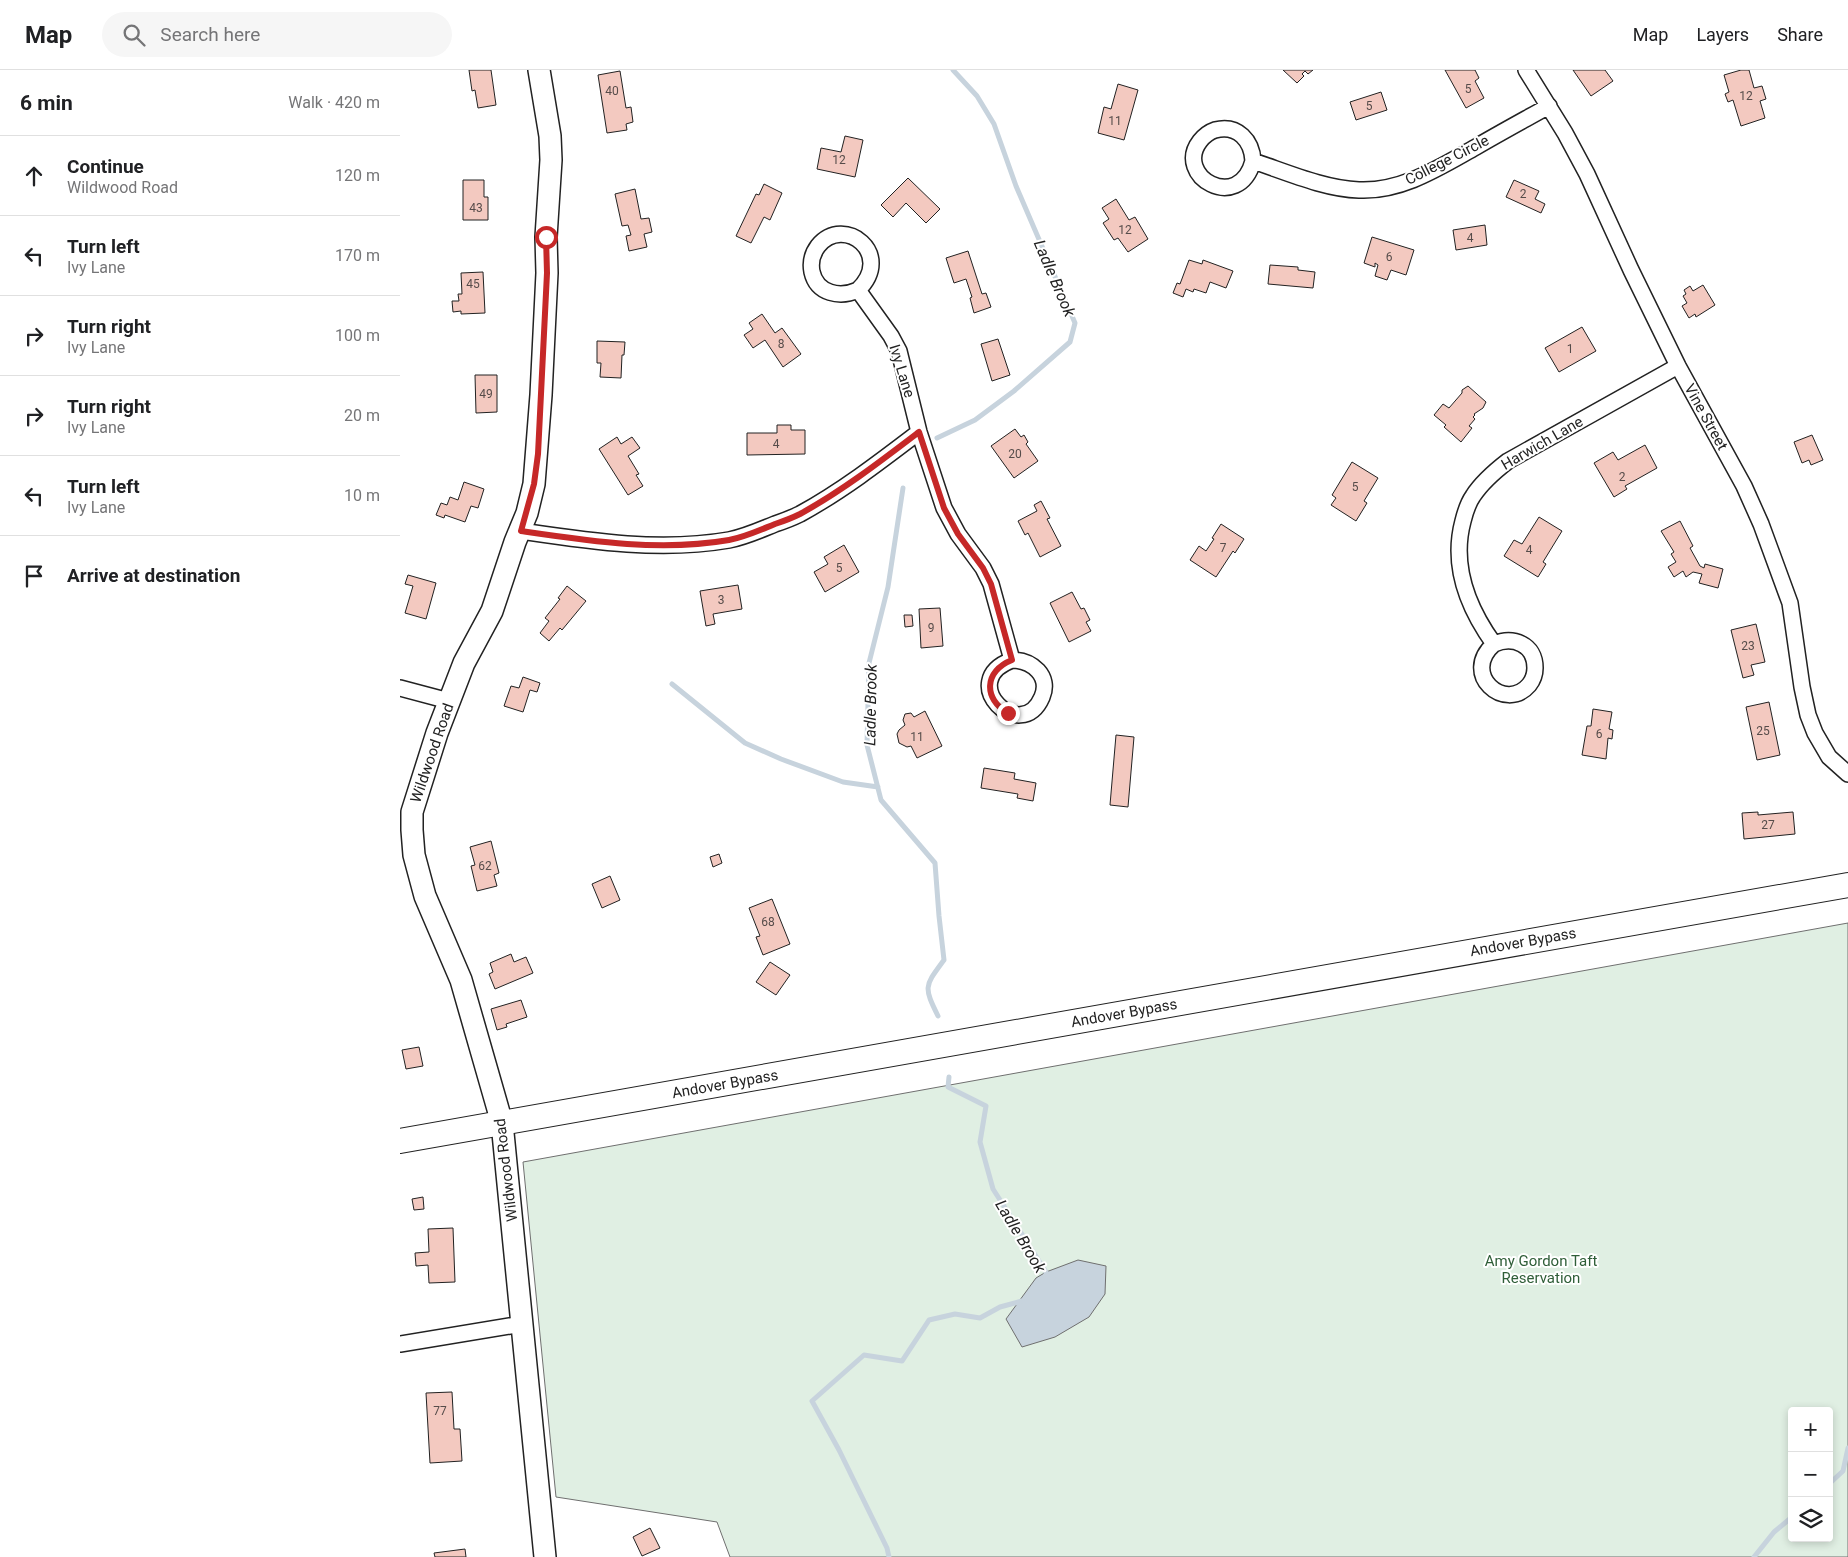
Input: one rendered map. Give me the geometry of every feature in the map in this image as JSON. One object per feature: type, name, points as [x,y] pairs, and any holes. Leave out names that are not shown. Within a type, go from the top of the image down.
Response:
[{"type":"main road","name":"Andover Bypass","points":[[400,1141],[1848,885]]},
{"type":"street","name":"Wildwood Road","points":[[539,70],[550,136],[551,160],[546,237],[547,273],[538,454],[534,484],[521,531],[515,542],[492,611],[464,663],[449,701],[412,812],[414,855],[425,896],[462,980],[502,1123],[545,1557]]},
{"type":"street","name":"Vine Street","points":[[1526,70],[1587,174],[1678,366],[1744,486],[1761,524],[1790,603],[1808,715],[1815,733],[1829,757],[1848,774]]},
{"type":"street","name":"College Circle","points":[[1253,161],[1341,188],[1368,190],[1395,186],[1432,172],[1548,106]]},
{"type":"street","points":[[839,234],[849,235],[858,239],[870,253],[872,263],[870,273],[866,282],[858,290],[838,295],[828,292],[820,286],[814,277],[811,267],[812,257],[816,248],[830,236],[839,234]]},
{"type":"street","name":"Ivy Lane","points":[[858,290],[892,336],[899,352],[919,432],[944,508],[958,534],[983,568],[991,584],[1012,660]]},
{"type":"street","name":"Harwich Lane","points":[[1494,644],[1474,614],[1462,582],[1459,565],[1460,531],[1471,498],[1494,471],[1508,461],[1678,366]]},
{"type":"street","points":[[521,531],[624,544],[686,544],[730,539],[799,515],[875,466],[919,432]]},
{"type":"street","points":[[400,688],[449,701]]},
{"type":"street","points":[[400,1344],[522,1324]]},
{"type":"green space","name":"Amy Gordon Taft Reservation","points":[[1848,923],[1848,1557],[730,1557],[717,1522],[556,1497],[523,1162]]},
{"type":"shaded area","points":[[1078,1260],[1106,1266],[1105,1294],[1089,1317],[1055,1337],[1022,1347],[1006,1319],[1036,1278],[1046,1272]]},
{"type":"building","points":[[469,70],[491,70],[496,105],[478,108],[475,90],[472,91]]},
{"type":"building","points":[[1283,70],[1313,70],[1308,74],[1305,71],[1302,74],[1304,76],[1297,83]]},
{"type":"building","points":[[1445,70],[1475,70],[1479,78],[1475,81],[1484,98],[1466,108]]},
{"type":"building","points":[[1573,70],[1605,70],[1613,81],[1591,96]]},
{"type":"building","points":[[1741,70],[1749,70],[1754,88],[1762,86],[1766,99],[1760,101],[1765,118],[1741,126],[1733,100],[1728,102],[1725,94],[1729,92],[1724,75]]},
{"type":"building","points":[[620,71],[626,108],[631,107],[633,122],[626,124],[627,130],[607,133],[598,75]]},
{"type":"building","points":[[1118,84],[1138,90],[1124,140],[1098,133],[1104,107],[1111,109]]},
{"type":"building","points":[[1381,92],[1387,110],[1356,120],[1350,102]]},
{"type":"building","points":[[845,136],[863,140],[855,177],[817,169],[821,148],[841,152]]},
{"type":"building","points":[[908,178],[940,209],[926,223],[906,203],[893,217],[881,205]]},
{"type":"building","points":[[463,180],[484,180],[484,197],[488,197],[488,220],[463,220]]},
{"type":"building","points":[[1514,180],[1539,191],[1535,199],[1545,204],[1541,213],[1506,197]]},
{"type":"building","points":[[764,184],[782,193],[770,220],[764,217],[751,243],[736,236],[756,194],[759,195]]},
{"type":"building","points":[[635,189],[641,219],[649,218],[652,232],[644,234],[647,247],[629,251],[626,236],[631,235],[628,225],[622,226],[615,194]]},
{"type":"building","points":[[1116,199],[1129,220],[1135,217],[1148,239],[1128,252],[1118,238],[1114,240],[1103,223],[1109,219],[1102,208]]},
{"type":"building","points":[[1485,225],[1487,245],[1456,250],[1453,230]]},
{"type":"building","points":[[1372,237],[1414,250],[1406,275],[1391,270],[1387,280],[1375,276],[1378,265],[1375,263],[1375,267],[1364,263]]},
{"type":"building","points":[[968,251],[982,294],[986,293],[991,307],[974,313],[970,298],[972,297],[966,279],[954,283],[946,258]]},
{"type":"building","points":[[1189,260],[1202,264],[1203,260],[1233,271],[1226,288],[1210,282],[1206,293],[1194,289],[1193,292],[1186,289],[1183,297],[1173,293],[1177,283],[1180,284]]},
{"type":"building","points":[[1270,265],[1298,267],[1298,270],[1315,272],[1313,288],[1268,284]]},
{"type":"building","points":[[483,272],[485,313],[461,314],[461,311],[453,312],[452,301],[459,301],[458,294],[462,294],[461,273]]},
{"type":"building","points":[[1703,285],[1715,305],[1696,317],[1695,314],[1689,318],[1682,306],[1687,303],[1683,296],[1686,294],[1684,290],[1690,286],[1693,291]]},
{"type":"building","points":[[762,314],[775,333],[782,328],[801,354],[783,367],[765,340],[753,348],[744,335],[753,329],[749,323]]},
{"type":"building","points":[[1582,327],[1596,351],[1559,372],[1545,348]]},
{"type":"building","points":[[998,339],[1010,375],[992,381],[981,344]]},
{"type":"building","points":[[597,341],[625,342],[624,355],[622,355],[621,378],[600,377],[601,363],[597,363]]},
{"type":"building","points":[[475,375],[497,375],[497,412],[476,413]]},
{"type":"building","points":[[1468,386],[1486,402],[1483,408],[1474,414],[1473,417],[1475,419],[1469,426],[1472,428],[1461,442],[1434,415],[1443,404],[1449,408],[1462,393],[1462,390]]},
{"type":"building","points":[[777,425],[791,425],[791,430],[805,430],[805,454],[747,455],[747,433],[777,433]]},
{"type":"building","points":[[1015,429],[1021,437],[1024,435],[1028,442],[1026,444],[1038,461],[1014,478],[991,446]]},
{"type":"building","points":[[1812,435],[1823,460],[1811,465],[1809,460],[1802,463],[1794,442]]},
{"type":"building","points":[[617,437],[621,444],[632,437],[640,448],[628,456],[639,474],[636,475],[643,486],[628,495],[599,449]]},
{"type":"building","points":[[1645,445],[1657,468],[1625,486],[1627,489],[1614,497],[1594,463],[1613,452],[1618,460]]},
{"type":"building","points":[[1352,462],[1378,478],[1364,501],[1367,503],[1356,521],[1331,505],[1336,498],[1332,495]]},
{"type":"building","points":[[464,482],[484,489],[478,508],[471,506],[465,522],[445,515],[444,518],[436,515],[441,503],[447,505],[450,497],[458,500]]},
{"type":"building","points":[[1041,501],[1050,518],[1047,519],[1061,546],[1040,557],[1028,533],[1025,535],[1018,521],[1037,511],[1034,505]]},
{"type":"building","points":[[1539,517],[1562,531],[1543,562],[1546,564],[1538,577],[1504,556],[1514,540],[1522,544]]},
{"type":"building","points":[[1680,521],[1693,546],[1690,548],[1700,566],[1704,568],[1705,564],[1723,569],[1718,588],[1699,583],[1702,574],[1693,572],[1686,577],[1683,571],[1674,577],[1668,567],[1676,562],[1671,554],[1674,552],[1661,531]]},
{"type":"building","points":[[1221,524],[1244,539],[1235,553],[1233,551],[1216,577],[1190,560],[1199,546],[1206,551]]},
{"type":"building","points":[[844,545],[859,572],[825,592],[814,572],[828,564],[824,557]]},
{"type":"building","points":[[408,575],[436,583],[426,619],[405,613],[413,586],[405,584]]},
{"type":"building","points":[[738,585],[742,609],[713,614],[715,624],[706,626],[700,591]]},
{"type":"building","points":[[567,586],[586,601],[562,630],[560,628],[549,641],[540,633],[549,621],[545,618],[560,599],[558,598]]},
{"type":"building","points":[[1072,592],[1081,609],[1084,608],[1090,620],[1086,622],[1091,631],[1069,642],[1050,603]]},
{"type":"building","points":[[940,608],[943,646],[921,648],[919,609]]},
{"type":"building","points":[[904,615],[912,615],[913,626],[905,627]]},
{"type":"building","points":[[1756,624],[1765,662],[1751,665],[1754,675],[1743,678],[1731,630]]},
{"type":"building","points":[[523,677],[540,683],[537,692],[530,690],[523,712],[504,706],[511,686],[519,688]]},
{"type":"building","points":[[1769,702],[1780,755],[1757,760],[1746,707]]},
{"type":"building","points":[[1593,709],[1612,712],[1609,729],[1613,730],[1612,739],[1608,738],[1606,759],[1582,755],[1587,726],[1591,726]]},
{"type":"building","points":[[925,711],[942,746],[917,758],[911,746],[907,747],[899,743],[897,734],[905,725],[903,720],[905,714],[911,713],[914,717]]},
{"type":"building","points":[[1116,735],[1134,737],[1128,807],[1110,805]]},
{"type":"building","points":[[984,768],[1015,773],[1014,779],[1036,783],[1033,801],[1017,798],[1018,794],[981,788]]},
{"type":"building","points":[[1758,812],[1758,815],[1793,812],[1795,834],[1744,839],[1742,813]]},
{"type":"building","points":[[491,841],[499,873],[494,875],[497,886],[477,891],[471,866],[475,865],[470,847]]},
{"type":"building","points":[[719,854],[722,863],[713,867],[710,857]]},
{"type":"building","points":[[610,876],[620,900],[602,908],[592,884]]},
{"type":"building","points":[[772,899],[790,944],[763,955],[756,937],[760,936],[749,908]]},
{"type":"building","points":[[511,954],[514,962],[526,957],[533,973],[495,989],[489,974],[493,972],[490,963]]},
{"type":"building","points":[[770,962],[790,975],[776,995],[756,982]]},
{"type":"building","points":[[521,1000],[527,1017],[506,1024],[507,1027],[497,1030],[491,1009]]},
{"type":"building","points":[[419,1047],[423,1066],[406,1069],[402,1050]]},
{"type":"building","points":[[423,1197],[424,1209],[414,1210],[412,1199]]},
{"type":"building","points":[[453,1228],[455,1282],[429,1283],[428,1265],[416,1266],[415,1253],[429,1252],[428,1229]]},
{"type":"building","points":[[452,1392],[454,1429],[460,1429],[462,1461],[430,1463],[426,1393]]},
{"type":"building","points":[[650,1528],[660,1548],[642,1556],[633,1537]]},
{"type":"building","points":[[465,1549],[466,1557],[435,1557],[434,1553]]},
{"type":"waterway","name":"Ladle Brook","points":[[937,438],[975,420],[1014,391],[1070,342],[1075,323],[1016,186],[994,124],[977,96],[953,70]]},
{"type":"waterway","name":"Ladle Brook","points":[[903,488],[888,587],[869,663],[867,745],[881,800],[935,863],[944,960],[930,981],[928,992],[938,1016]]},
{"type":"waterway","points":[[672,684],[745,743],[781,759],[843,782],[878,787]]},
{"type":"waterway","name":"Ladle Brook","points":[[949,1077],[948,1087],[986,1106],[980,1142],[993,1189],[1046,1272],[1046,1277]]},
{"type":"waterway","name":"Ladle Brook","points":[[889,1557],[887,1548],[839,1450],[812,1401],[864,1355],[902,1361],[929,1320],[955,1314],[980,1318],[1000,1307],[1022,1301]]},
{"type":"waterway","points":[[1833,1480],[1843,1471],[1848,1448]]},
{"type":"waterway","points":[[1754,1557],[1774,1532],[1788,1520]]},
{"type":"route","points":[[546,237],[547,273],[538,454],[534,484],[521,531],[624,544],[686,544],[730,539],[799,515],[875,466],[919,432],[944,508],[958,534],[983,568],[991,584],[1012,660],[997,669],[992,677],[990,685],[991,694],[994,703],[1008,713]]}]
